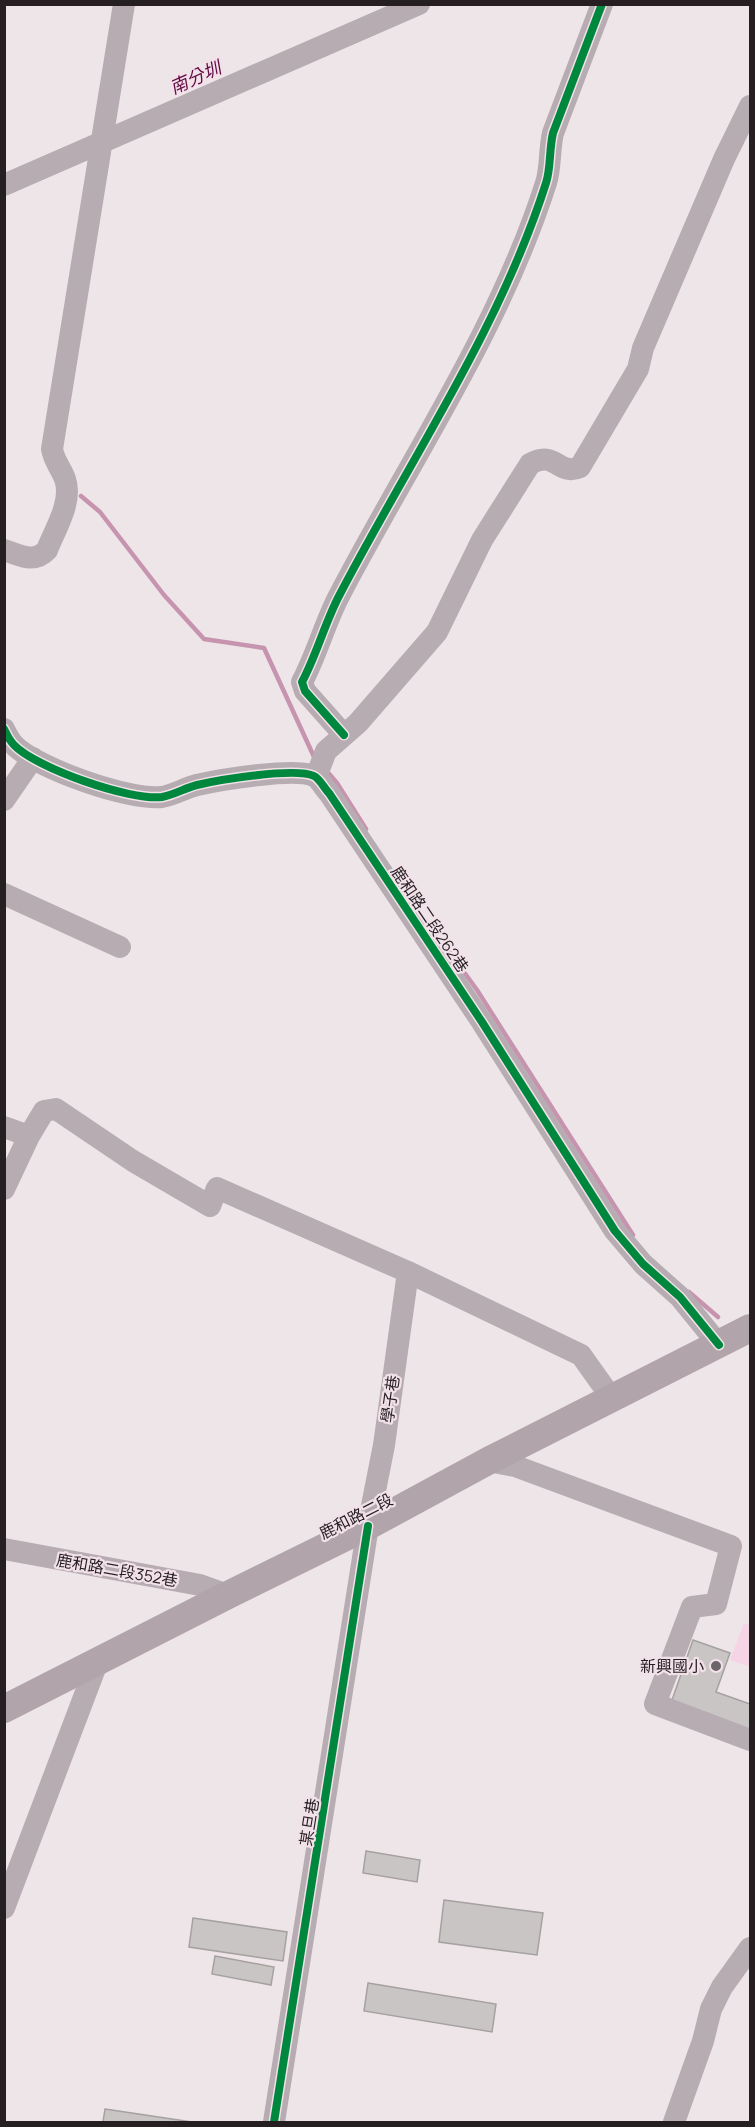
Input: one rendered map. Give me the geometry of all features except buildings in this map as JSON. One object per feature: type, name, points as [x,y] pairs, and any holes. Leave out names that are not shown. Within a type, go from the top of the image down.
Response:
[{"type":"main road","name":"鹿和路二段","points":[[4,1709],[368,1526],[488,1461],[613,1400],[750,1328]]},
{"type":"street","points":[[4,550],[31,559],[41,557],[47,550],[67,500],[65,477],[54,460],[52,449],[124,4]]},
{"type":"street","points":[[4,185],[419,4]]},
{"type":"street","points":[[344,735],[304,691],[302,682],[339,596],[470,361],[511,280],[548,180],[549,150],[553,133],[602,4]]},
{"type":"street","points":[[4,729],[15,746],[33,758],[72,776],[118,792],[161,797],[195,785],[293,772],[316,777],[326,751],[358,723],[437,632],[482,540],[530,464],[538,459],[546,459],[568,470],[573,471],[580,467],[638,369],[643,348],[724,159],[750,106]]},
{"type":"street","points":[[4,800],[33,758]]},
{"type":"street","name":"鹿和路二段262巷","points":[[316,777],[482,1022],[615,1231],[643,1264],[680,1297],[719,1345]]},
{"type":"street","points":[[4,894],[120,947]]},
{"type":"street","points":[[4,1189],[29,1136],[44,1111],[56,1109],[133,1161],[210,1206],[217,1188],[408,1272],[581,1355],[613,1400]]},
{"type":"street","points":[[4,1127],[29,1136]]},
{"type":"street","name":"學子巷","points":[[368,1526],[384,1445],[408,1272]]},
{"type":"street","points":[[488,1461],[516,1466],[731,1546],[716,1604],[692,1607],[655,1704],[750,1740]]},
{"type":"street","name":"某旦巷","points":[[274,2122],[368,1526]]},
{"type":"street","name":"鹿和路二段352巷","points":[[4,1549],[200,1585],[228,1595]]},
{"type":"street","points":[[4,1908],[97,1663]]},
{"type":"street","points":[[674,2122],[703,2042],[711,2009],[722,1987],[750,1948]]},
{"type":"shaded area","points":[[744,1623],[750,1625],[750,1667],[730,1660]]},
{"type":"waterway","points":[[81,496],[100,512],[164,595],[204,639],[264,648],[315,759]]},
{"type":"waterway","points":[[325,769],[337,783],[366,829]]},
{"type":"waterway","points":[[443,943],[477,990],[633,1235]]},
{"type":"waterway","points":[[689,1292],[718,1317]]},
{"type":"cycle path","points":[[344,735],[305,691],[302,682],[340,594],[452,393],[504,290],[527,237],[546,183],[553,133],[602,4]]},
{"type":"cycle path","points":[[4,729],[14,745],[25,754],[62,773],[128,794],[147,797],[162,797],[197,785],[257,775],[291,773],[316,777],[482,1022],[615,1231],[643,1264],[680,1297],[719,1345]]},
{"type":"cycle path","points":[[274,2122],[368,1526]]},
{"type":"place","name":"新興國小","points":[[716,1666]]},
{"type":"water label","name":"南分圳","points":[[195,77]]}]
